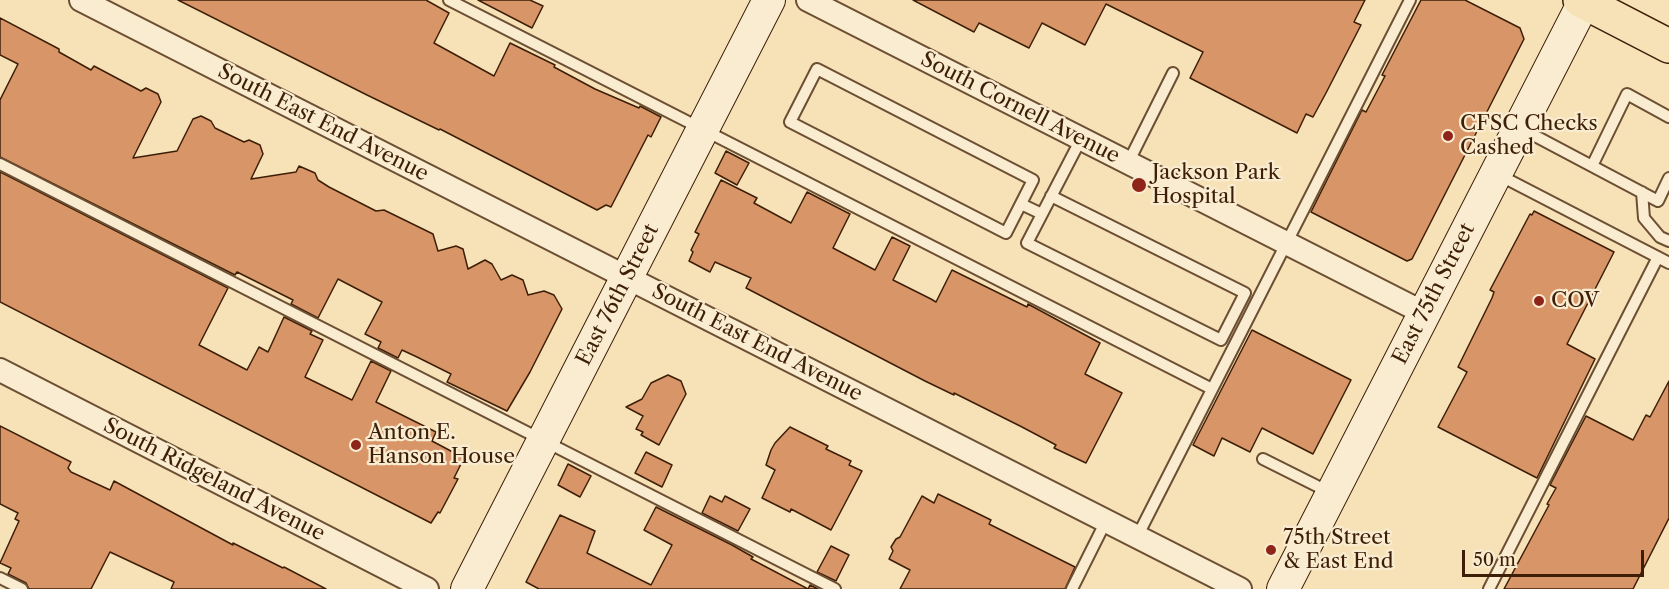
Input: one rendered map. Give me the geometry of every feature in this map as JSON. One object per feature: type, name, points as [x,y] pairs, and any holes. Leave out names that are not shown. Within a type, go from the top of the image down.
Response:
[{"type":"highway","points":[[1584,1],[1669,46]]},
{"type":"street","name":"South East End Avenue","points":[[81,0],[1240,589]]},
{"type":"street","name":"East 76th Street","points":[[467,589],[769,0]]},
{"type":"street","name":"South Cornell Avenue","points":[[808,0],[1424,313]]},
{"type":"street","name":"East 75th Street","points":[[1283,589],[1584,1]]},
{"type":"street","name":"South Ridgeland Avenue","points":[[0,370],[427,589]]},
{"type":"lane","points":[[449,0],[1212,389]]},
{"type":"lane","points":[[1137,537],[1410,0]]},
{"type":"lane","points":[[817,69],[1033,180],[1021,204],[1006,233],[789,122],[817,69]]},
{"type":"lane","points":[[1128,163],[1173,73]]},
{"type":"lane","points":[[1592,166],[1627,94],[1669,117]]},
{"type":"lane","points":[[1520,128],[1658,201],[1669,178]]},
{"type":"lane","points":[[1081,139],[1027,243],[1221,340],[1245,293]]},
{"type":"lane","points":[[0,164],[835,589]]},
{"type":"lane","points":[[1496,174],[1669,263]]},
{"type":"lane","points":[[1642,192],[1644,218],[1660,237],[1669,241]]},
{"type":"lane","points":[[1051,196],[1257,300]]},
{"type":"lane","points":[[1021,204],[1042,214]]},
{"type":"lane","points":[[1489,589],[1658,257]]},
{"type":"lane","points":[[1263,459],[1332,494]]},
{"type":"lane","points":[[1072,589],[1106,521]]},
{"type":"lane","points":[[0,578],[22,589]]},
{"type":"building","points":[[178,0],[426,0],[449,13],[434,43],[494,76],[510,43],[555,65],[554,67],[595,89],[639,108],[640,106],[661,117],[651,137],[648,135],[611,207],[606,205],[597,210],[440,129]]},
{"type":"building","points":[[478,0],[530,0],[543,6],[532,28]]},
{"type":"building","name":"Jackson Park Hospital","points":[[913,0],[1365,0],[1354,22],[1361,25],[1313,117],[1306,114],[1297,133],[1190,78],[1203,52],[1106,4],[1085,45],[1042,23],[1029,48],[979,23],[974,32]]},
{"type":"building","points":[[1421,0],[1465,0],[1520,28],[1524,39],[1412,259],[1407,261],[1311,212],[1362,110],[1366,112],[1385,76],[1382,75]]},
{"type":"building","points":[[0,18],[59,49],[59,52],[91,70],[94,66],[141,91],[146,88],[158,94],[161,102],[133,158],[177,151],[193,119],[201,116],[211,121],[215,128],[244,142],[249,140],[260,145],[263,154],[251,179],[296,172],[299,166],[315,173],[318,180],[329,187],[376,211],[384,210],[433,234],[438,251],[456,246],[463,249],[468,269],[485,260],[492,264],[501,280],[512,275],[523,280],[528,295],[544,291],[554,295],[562,309],[507,411],[447,382],[451,374],[417,357],[402,350],[398,358],[378,348],[381,342],[365,334],[382,302],[338,279],[318,318],[291,304],[293,300],[237,272],[235,275],[0,157],[0,100],[18,64],[0,55]]},
{"type":"building","points":[[726,151],[749,163],[737,185],[715,173]]},
{"type":"building","points":[[0,172],[228,288],[199,345],[247,370],[259,347],[268,352],[284,317],[312,331],[310,334],[323,340],[305,377],[352,400],[371,361],[391,371],[376,402],[436,432],[432,441],[464,458],[454,478],[458,479],[440,513],[438,512],[431,523],[0,302]]},
{"type":"building","points":[[721,180],[757,198],[754,203],[791,223],[807,192],[850,214],[833,248],[875,270],[892,237],[910,246],[893,280],[936,302],[952,270],[1027,307],[1028,304],[1100,343],[1085,374],[1122,393],[1086,463],[1054,448],[1056,445],[1022,427],[925,381],[746,288],[751,278],[715,262],[710,272],[689,261],[693,252],[691,250],[699,234],[695,232]]},
{"type":"building","points":[[1534,211],[1614,252],[1567,344],[1595,359],[1537,478],[1438,427],[1467,372],[1458,367],[1492,298],[1494,292],[1490,290],[1530,214],[1532,215]]},
{"type":"building","points":[[1252,330],[1351,380],[1313,454],[1262,428],[1250,452],[1222,438],[1214,456],[1193,445]]},
{"type":"building","points":[[668,375],[681,381],[686,394],[659,445],[641,435],[643,432],[636,429],[643,416],[626,407],[642,399],[651,383]]},
{"type":"building","points":[[1669,381],[1669,518],[1633,589],[1504,589],[1549,505],[1547,504],[1556,488],[1550,485],[1586,416],[1633,440],[1646,415],[1650,417]]},
{"type":"building","points":[[0,426],[71,462],[68,468],[71,472],[110,490],[114,481],[233,545],[233,543],[326,589],[171,589],[174,582],[110,552],[91,589],[29,589],[26,583],[8,574],[11,568],[0,563],[19,521],[15,519],[18,513],[0,504]]},
{"type":"building","points":[[790,427],[828,446],[826,449],[851,461],[849,465],[862,471],[831,530],[791,509],[790,512],[762,498],[775,470],[766,465],[771,450]]},
{"type":"building","points":[[646,452],[672,465],[662,487],[635,473]]},
{"type":"building","points":[[568,464],[591,476],[580,497],[558,485]]},
{"type":"building","points":[[938,494],[991,520],[989,524],[1075,567],[1065,589],[900,589],[910,570],[889,559],[893,551],[891,547],[900,537],[922,496],[934,503]]},
{"type":"building","points":[[710,496],[722,502],[725,496],[750,509],[738,531],[702,513]]},
{"type":"building","points":[[656,507],[732,545],[753,557],[751,559],[808,589],[539,589],[526,582],[560,515],[595,531],[587,553],[651,585],[672,545],[644,530]]},
{"type":"building","points":[[831,546],[849,555],[836,581],[817,572]]},
{"type":"place","name":"CFSC Checks Cashed","points":[[1448,136]]},
{"type":"place","name":"Jackson Park Hospital","points":[[1139,185]]},
{"type":"place","name":"COV","points":[[1539,301]]},
{"type":"place","name":"Anton E. Hanson House","points":[[356,445]]},
{"type":"place","name":"75th Street & East End","points":[[1271,550]]}]
